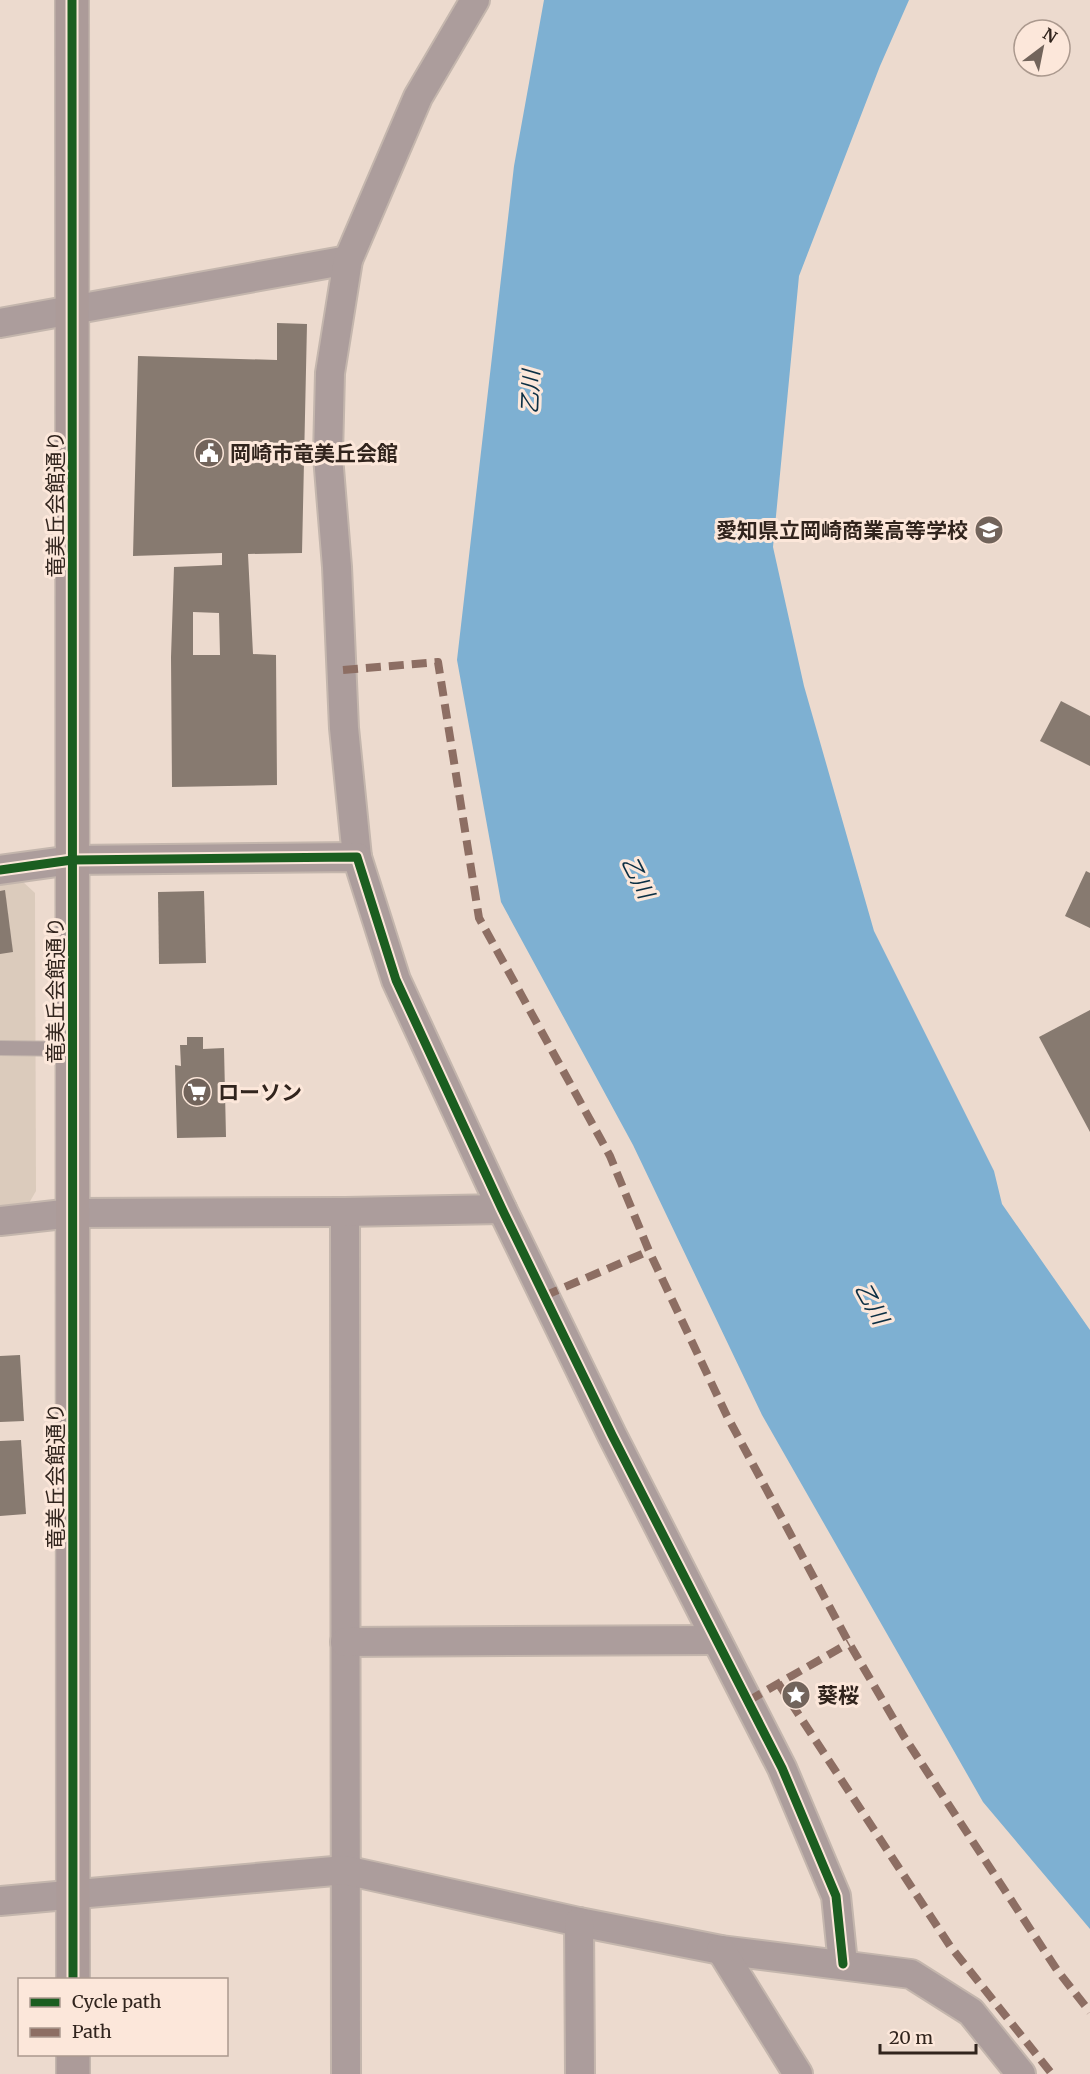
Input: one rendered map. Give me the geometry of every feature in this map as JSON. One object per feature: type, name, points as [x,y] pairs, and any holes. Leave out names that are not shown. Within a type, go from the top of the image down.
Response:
[{"type":"street","name":"竜美丘会館通り","points":[[72,0],[74,310],[73,1978]]},
{"type":"street","points":[[475,0],[418,97],[348,260],[330,373],[328,456],[337,567],[344,728],[357,857],[396,980],[502,1209],[612,1435],[782,1768],[836,1896],[843,1964]]},
{"type":"street","points":[[0,323],[348,260]]},
{"type":"street","points":[[0,870],[72,860],[357,857]]},
{"type":"street","points":[[0,1221],[73,1213],[502,1209]]},
{"type":"street","points":[[345,1212],[346,2074]]},
{"type":"street","points":[[345,1642],[716,1640]]},
{"type":"street","points":[[0,1901],[345,1870],[579,1922],[721,1950],[910,1974],[971,2012],[1021,2074]]},
{"type":"street","points":[[579,1922],[580,2074]]},
{"type":"street","points":[[721,1950],[798,2074]]},
{"type":"street","points":[[73,2056],[73,2074]]},
{"type":"lane","points":[[0,1048],[73,1049]]},
{"type":"shaded area","points":[[22,881],[35,893],[36,1191],[29,1203],[0,1206],[0,884]]},
{"type":"water","name":"乙川","points":[[544,0],[909,0],[880,66],[799,276],[773,547],[804,686],[874,931],[994,1171],[1002,1204],[1090,1330],[1090,1929],[983,1802],[762,1415],[633,1145],[501,902],[457,660],[514,166]]},
{"type":"building","points":[[277,323],[307,324],[302,553],[248,554],[253,654],[276,655],[277,785],[172,787],[171,657],[174,567],[222,565],[222,553],[133,556],[138,356],[277,360]],"holes":[[[193,612],[219,613],[220,655],[193,655]]]},
{"type":"building","points":[[1061,701],[1090,716],[1090,766],[1040,741]]},
{"type":"building","points":[[1086,871],[1090,873],[1090,928],[1065,916]]},
{"type":"building","points":[[5,890],[13,952],[0,954],[0,891]]},
{"type":"building","points":[[204,891],[206,963],[159,964],[158,892]]},
{"type":"building","points":[[1090,1010],[1090,1132],[1039,1037]]},
{"type":"building","points":[[187,1037],[203,1037],[203,1049],[224,1048],[226,1137],[177,1138],[175,1065],[181,1066],[180,1045],[187,1045]]},
{"type":"building","points":[[20,1355],[24,1421],[0,1422],[0,1356]]},
{"type":"building","points":[[21,1440],[26,1514],[0,1516],[0,1441]]},
{"type":"marked path","points":[[343,670],[438,662],[479,918],[610,1156],[649,1251],[727,1416],[849,1643],[903,1735],[1057,1970],[1090,2012]]},
{"type":"marked path","points":[[544,1296],[649,1251]]},
{"type":"marked path","points":[[748,1701],[849,1643]]},
{"type":"marked path","points":[[778,1683],[950,1946],[1052,2074]]},
{"type":"cycle path","points":[[72,0],[73,1978]]},
{"type":"cycle path","points":[[0,870],[72,860],[357,857],[396,980],[502,1209],[612,1435],[782,1768],[836,1896],[843,1964]]},
{"type":"place","name":"岡崎市竜美丘会館","points":[[209,453]]},
{"type":"place","name":"愛知県立岡崎商業高等学校","points":[[989,530]]},
{"type":"place","name":"ローソン","points":[[197,1092]]},
{"type":"place","name":"葵桜","points":[[796,1695]]}]
